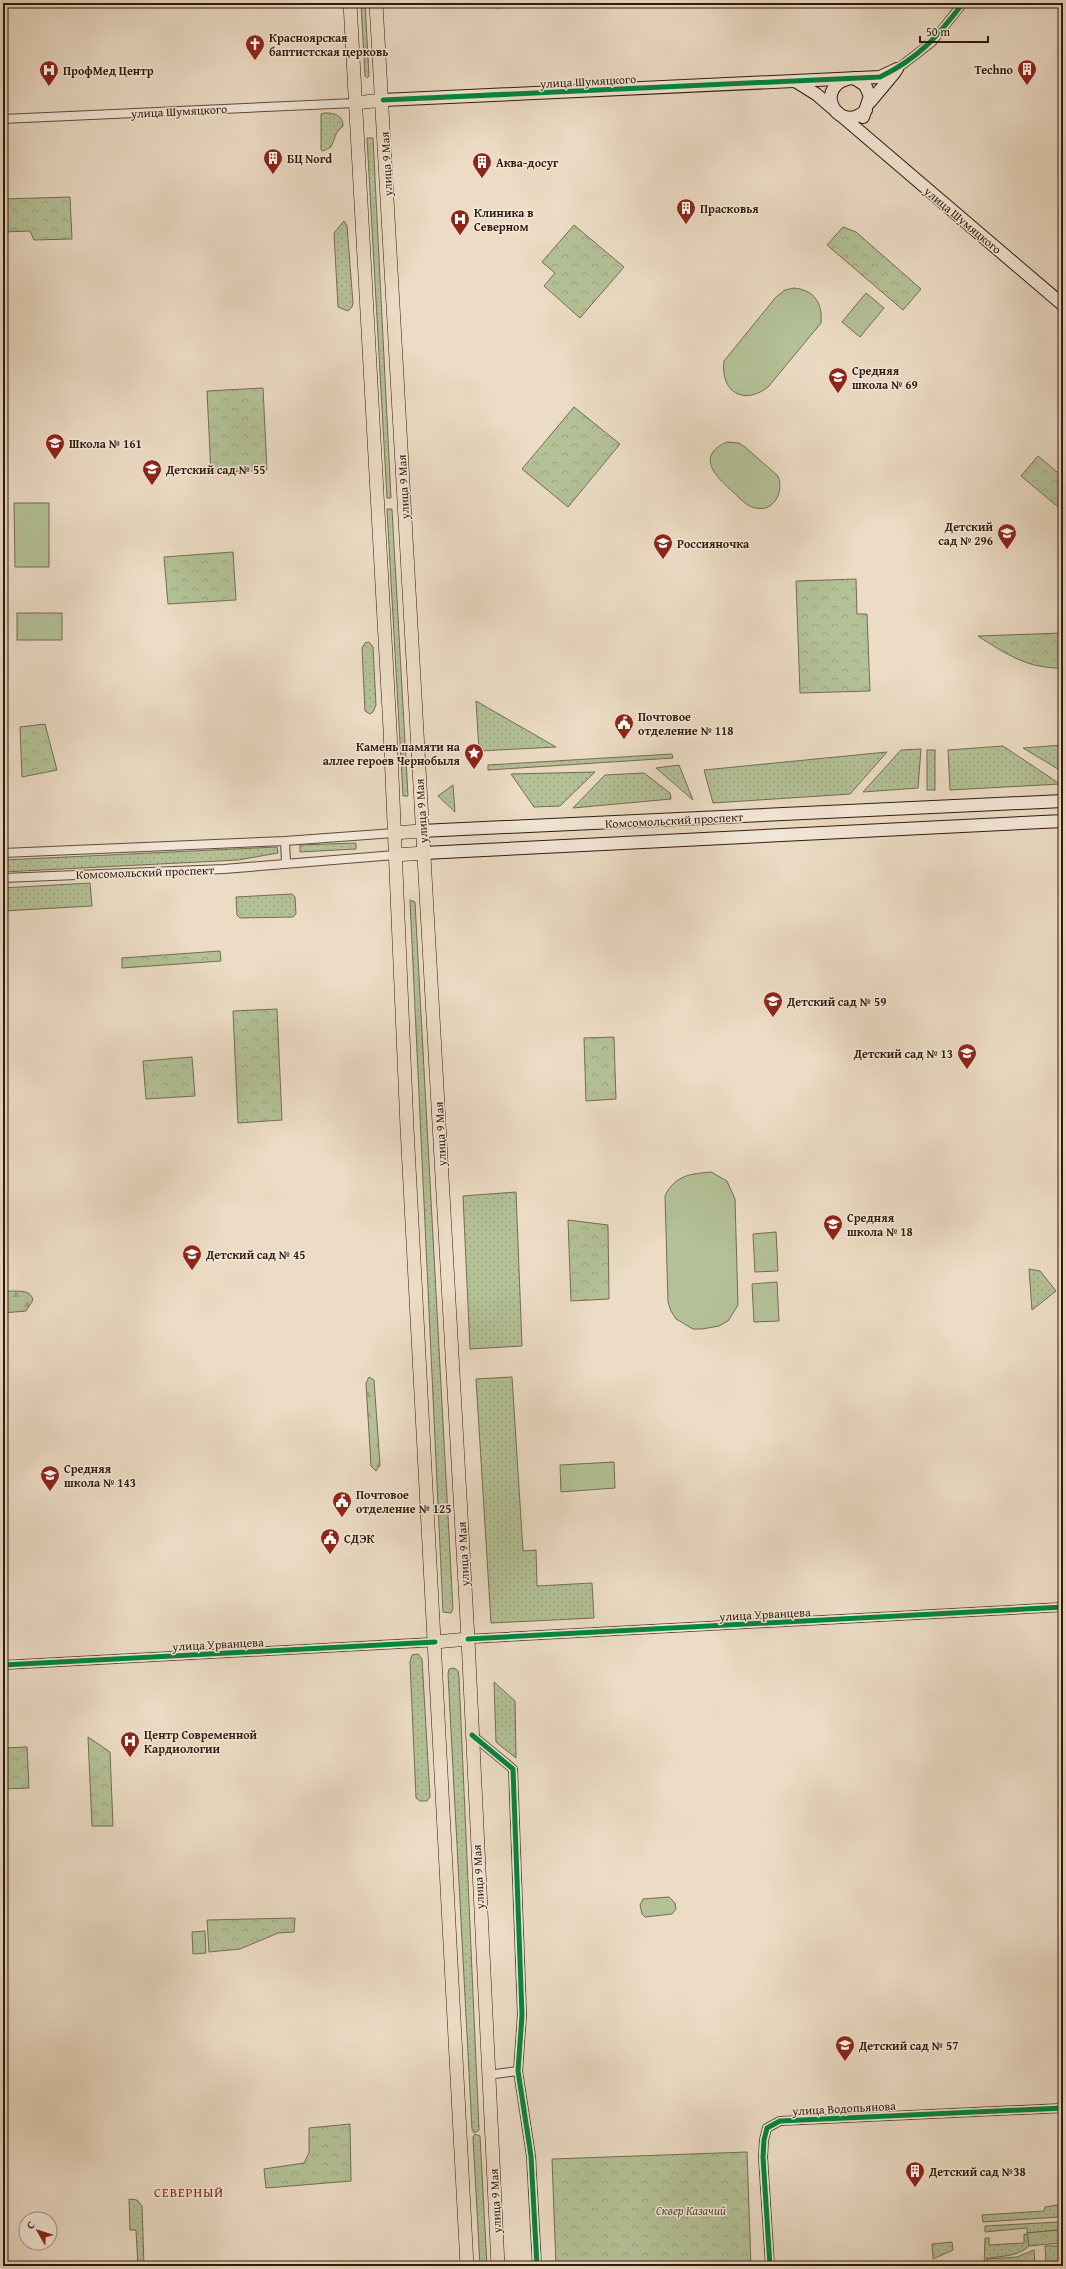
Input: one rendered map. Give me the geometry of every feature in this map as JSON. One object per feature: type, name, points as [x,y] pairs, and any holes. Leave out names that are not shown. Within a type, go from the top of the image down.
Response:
[{"type":"main road","points":[[350,3],[467,2266]]},
{"type":"main road","name":"улица 9 Мая","points":[[376,3],[383,100],[394,349],[421,831],[424,853],[468,1639],[498,2266]]},
{"type":"main road","points":[[864,136],[862,126],[868,106],[869,90],[860,80],[851,78],[837,84],[833,89],[831,101],[836,112],[841,116],[852,118],[868,106],[897,69]]},
{"type":"main road","name":"улица Шумяцкого","points":[[383,100],[851,78],[880,78],[897,69]]},
{"type":"main road","name":"улица Шумяцкого","points":[[795,81],[816,94],[1063,305]]},
{"type":"main road","points":[[355,103],[383,100]]},
{"type":"main road","name":"Комсомольский проспект","points":[[394,833],[1063,801]]},
{"type":"main road","points":[[894,809],[895,830]]},
{"type":"main road","name":"Комсомольский проспект","points":[[395,855],[525,849],[682,838],[895,830],[1063,821]]},
{"type":"main road","name":"улица Урванцева","points":[[435,1642],[468,1639]]},
{"type":"street","points":[[897,69],[932,42],[963,3]]},
{"type":"street","name":"улица Шумяцкого","points":[[3,119],[355,103]]},
{"type":"street","name":"Комсомольский проспект","points":[[3,854],[285,841],[394,833]]},
{"type":"street","points":[[285,841],[286,863]]},
{"type":"street","name":"Комсомольский проспект","points":[[3,878],[224,869],[395,855]]},
{"type":"street","name":"улица Урванцева","points":[[468,1639],[1063,1607]]},
{"type":"street","name":"улица Урванцева","points":[[3,1665],[435,1642]]},
{"type":"street","points":[[472,1735],[513,1769],[522,2014],[518,2071],[531,2156],[537,2266]]},
{"type":"street","points":[[488,2075],[518,2071]]},
{"type":"street","name":"улица Водопьянова","points":[[770,2266],[763,2157],[764,2140],[767,2128],[780,2121],[1063,2108]]},
{"type":"green space","points":[[361,3],[365,3],[369,76],[367,78],[365,76]]},
{"type":"green space","points":[[493,3],[604,3],[495,8]]},
{"type":"green space","points":[[332,113],[340,117],[343,122],[343,126],[337,132],[331,147],[323,151],[321,150],[321,114]]},
{"type":"green space","points":[[367,138],[373,138],[391,498],[387,498]]},
{"type":"green space","points":[[70,197],[72,239],[34,240],[30,231],[3,232],[3,199]]},
{"type":"green space","points":[[344,221],[347,226],[353,303],[352,307],[348,311],[338,307],[334,233]]},
{"type":"green space","points":[[574,225],[624,267],[580,318],[544,286],[555,273],[542,262]]},
{"type":"green space","points":[[843,227],[856,232],[921,289],[903,310],[827,245]]},
{"type":"green space","points":[[794,288],[807,292],[816,299],[819,304],[821,323],[768,387],[759,393],[750,395],[736,393],[730,388],[726,381],[724,361],[776,297],[785,290]]},
{"type":"green space","points":[[866,293],[884,308],[860,337],[842,322]]},
{"type":"green space","points":[[263,388],[267,470],[211,473],[207,391]]},
{"type":"green space","points":[[574,407],[620,444],[568,507],[522,469]]},
{"type":"green space","points":[[727,442],[739,443],[745,447],[778,476],[780,489],[775,501],[771,505],[759,509],[749,506],[715,473],[710,460],[712,454],[717,448]]},
{"type":"green space","points":[[1038,456],[1063,477],[1063,511],[1021,476]]},
{"type":"green space","points":[[14,503],[49,503],[49,567],[15,567]]},
{"type":"green space","points":[[387,509],[392,509],[408,796],[403,796]]},
{"type":"green space","points":[[233,552],[236,600],[168,604],[164,557]]},
{"type":"green space","points":[[856,579],[857,614],[867,614],[870,691],[800,693],[796,581]]},
{"type":"green space","points":[[17,613],[62,613],[62,640],[17,640]]},
{"type":"green space","points":[[1063,633],[1063,668],[1050,668],[1028,663],[998,649],[978,636]]},
{"type":"green space","points":[[369,642],[373,647],[376,705],[373,712],[370,714],[365,711],[362,648],[365,643]]},
{"type":"green space","points":[[476,701],[556,747],[479,751]]},
{"type":"green space","points":[[45,724],[57,770],[22,777],[20,727]]},
{"type":"green space","points":[[1063,745],[1063,772],[1023,748]]},
{"type":"green space","points":[[1003,746],[1060,784],[950,790],[948,750]]},
{"type":"green space","points":[[921,749],[918,788],[863,792],[901,750]]},
{"type":"green space","points":[[927,750],[935,750],[935,790],[927,790]]},
{"type":"green space","points":[[887,752],[850,794],[713,803],[704,770]]},
{"type":"green space","points":[[672,754],[673,758],[488,770],[488,765]]},
{"type":"green space","points":[[679,765],[693,800],[656,768]]},
{"type":"green space","points":[[595,772],[560,806],[534,807],[511,774]]},
{"type":"green space","points":[[644,773],[670,793],[671,799],[573,808],[605,775]]},
{"type":"green space","points":[[453,785],[455,812],[438,796]]},
{"type":"green space","points":[[356,843],[356,849],[300,852],[300,845]]},
{"type":"green space","points":[[277,847],[278,853],[238,860],[3,872],[3,860]]},
{"type":"green space","points":[[90,883],[92,906],[3,911],[3,888]]},
{"type":"green space","points":[[292,894],[295,897],[296,914],[293,917],[240,918],[237,915],[236,897]]},
{"type":"green space","points":[[410,900],[415,902],[453,1609],[451,1613],[443,1612]]},
{"type":"green space","points":[[220,951],[221,961],[122,968],[122,958]]},
{"type":"green space","points":[[277,1009],[282,1120],[238,1123],[233,1011]]},
{"type":"green space","points":[[614,1037],[616,1099],[586,1101],[584,1038]]},
{"type":"green space","points":[[192,1057],[195,1096],[146,1099],[143,1061]]},
{"type":"green space","points":[[711,1172],[727,1181],[735,1199],[738,1305],[728,1321],[719,1326],[693,1329],[676,1319],[668,1302],[665,1196],[673,1184],[678,1180],[690,1175]]},
{"type":"green space","points":[[516,1192],[522,1346],[470,1349],[463,1196]]},
{"type":"green space","points":[[568,1220],[608,1225],[609,1299],[571,1301]]},
{"type":"green space","points":[[776,1232],[778,1271],[755,1272],[753,1234]]},
{"type":"green space","points":[[1029,1269],[1040,1271],[1056,1291],[1032,1310]]},
{"type":"green space","points":[[777,1282],[779,1321],[754,1322],[752,1284]]},
{"type":"green space","points":[[3,1287],[7,1291],[22,1291],[31,1296],[33,1300],[26,1311],[3,1313]]},
{"type":"green space","points":[[369,1377],[374,1380],[380,1465],[376,1471],[371,1466],[366,1383]]},
{"type":"green space","points":[[512,1377],[523,1551],[536,1550],[537,1586],[592,1583],[594,1618],[491,1623],[476,1379]]},
{"type":"green space","points":[[614,1462],[615,1488],[561,1492],[560,1465]]},
{"type":"green space","points":[[418,1654],[422,1659],[430,1797],[427,1801],[420,1801],[416,1798],[410,1662],[412,1655]]},
{"type":"green space","points":[[454,1668],[458,1671],[459,1677],[479,2130],[474,2133],[472,2129],[448,1674],[449,1669]]},
{"type":"green space","points":[[494,1682],[515,1701],[516,1758],[496,1742]]},
{"type":"green space","points":[[88,1737],[110,1752],[113,1826],[92,1826]]},
{"type":"green space","points":[[27,1747],[29,1788],[3,1789],[3,1748]]},
{"type":"green space","points":[[669,1897],[675,1903],[676,1909],[672,1914],[645,1917],[642,1914],[640,1905],[643,1899]]},
{"type":"green space","points":[[295,1918],[294,1932],[278,1933],[240,1949],[209,1952],[207,1920]]},
{"type":"green space","points":[[205,1931],[206,1953],[193,1954],[192,1932]]},
{"type":"green space","points":[[350,2124],[351,2181],[266,2188],[264,2169],[304,2163],[309,2153],[309,2128]]},
{"type":"green space","points":[[475,2134],[480,2136],[487,2266],[480,2266],[473,2137]]},
{"type":"green space","name":"Сквер Казачий","points":[[747,2152],[751,2266],[556,2266],[552,2159]]},
{"type":"green space","points":[[129,2199],[137,2200],[142,2206],[144,2266],[138,2266],[136,2230],[130,2230]]},
{"type":"green space","points":[[1058,2205],[1059,2217],[983,2222],[982,2215],[1044,2211],[1045,2207]]},
{"type":"green space","points":[[1059,2222],[1059,2230],[1027,2233],[1027,2228],[985,2232],[985,2226]]},
{"type":"green space","points":[[1059,2230],[1060,2243],[1029,2246],[1027,2233]]},
{"type":"green space","points":[[1024,2234],[1028,2235],[1029,2246],[1024,2250],[1019,2253],[986,2259],[1017,2257],[1034,2250],[1035,2264],[984,2266],[985,2238],[989,2238],[989,2245],[1024,2243]]},
{"type":"green space","points":[[952,2242],[953,2250],[933,2259],[932,2244]]},
{"type":"green space","points":[[1045,2246],[1060,2246],[1061,2262],[1046,2263]]},
{"type":"cycle path","points":[[383,100],[880,77],[906,62],[926,46],[945,26],[963,3]]},
{"type":"cycle path","points":[[468,1639],[1063,1607]]},
{"type":"cycle path","points":[[3,1665],[435,1642]]},
{"type":"cycle path","points":[[472,1735],[513,1769],[522,2015],[518,2071],[531,2156],[537,2266]]},
{"type":"cycle path","points":[[770,2266],[763,2157],[764,2140],[767,2128],[780,2121],[1063,2108]]},
{"type":"place","name":"Красноярская баптистская церковь","points":[[255,61]]},
{"type":"place","name":"Techno","points":[[1027,86]]},
{"type":"place","name":"ПрофМед Центр","points":[[49,87]]},
{"type":"place","name":"БЦ Nord","points":[[273,175]]},
{"type":"place","name":"Аква-досуг","points":[[482,179]]},
{"type":"place","name":"Прасковья","points":[[686,225]]},
{"type":"place","name":"Клиника в Северном","points":[[460,236]]},
{"type":"place","name":"Средняя школа № 69","points":[[838,394]]},
{"type":"place","name":"Школа № 161","points":[[55,460]]},
{"type":"place","name":"Детский сад № 55","points":[[152,486]]},
{"type":"place","name":"Детский сад № 296","points":[[1007,550]]},
{"type":"place","name":"Россияночка","points":[[663,560]]},
{"type":"place","name":"Почтовое отделение № 118","points":[[624,740]]},
{"type":"place","name":"Камень памяти на аллее героев Чернобыля","points":[[474,770]]},
{"type":"place","name":"Детский сад № 59","points":[[773,1018]]},
{"type":"place","name":"Детский сад № 13","points":[[967,1070]]},
{"type":"place","name":"Средняя школа № 18","points":[[833,1241]]},
{"type":"place","name":"Детский сад № 45","points":[[192,1271]]},
{"type":"place","name":"Средняя школа № 143","points":[[50,1492]]},
{"type":"place","name":"Почтовое отделение № 125","points":[[342,1518]]},
{"type":"place","name":"СДЭК","points":[[330,1555]]},
{"type":"place","name":"Центр Современной Кардиологии","points":[[130,1758]]},
{"type":"place","name":"Детский сад № 57","points":[[845,2062]]},
{"type":"place","name":"Детский сад №38","points":[[915,2188]]},
{"type":"district","name":"СЕВЕРНЫЙ","points":[[189,2192]]}]
